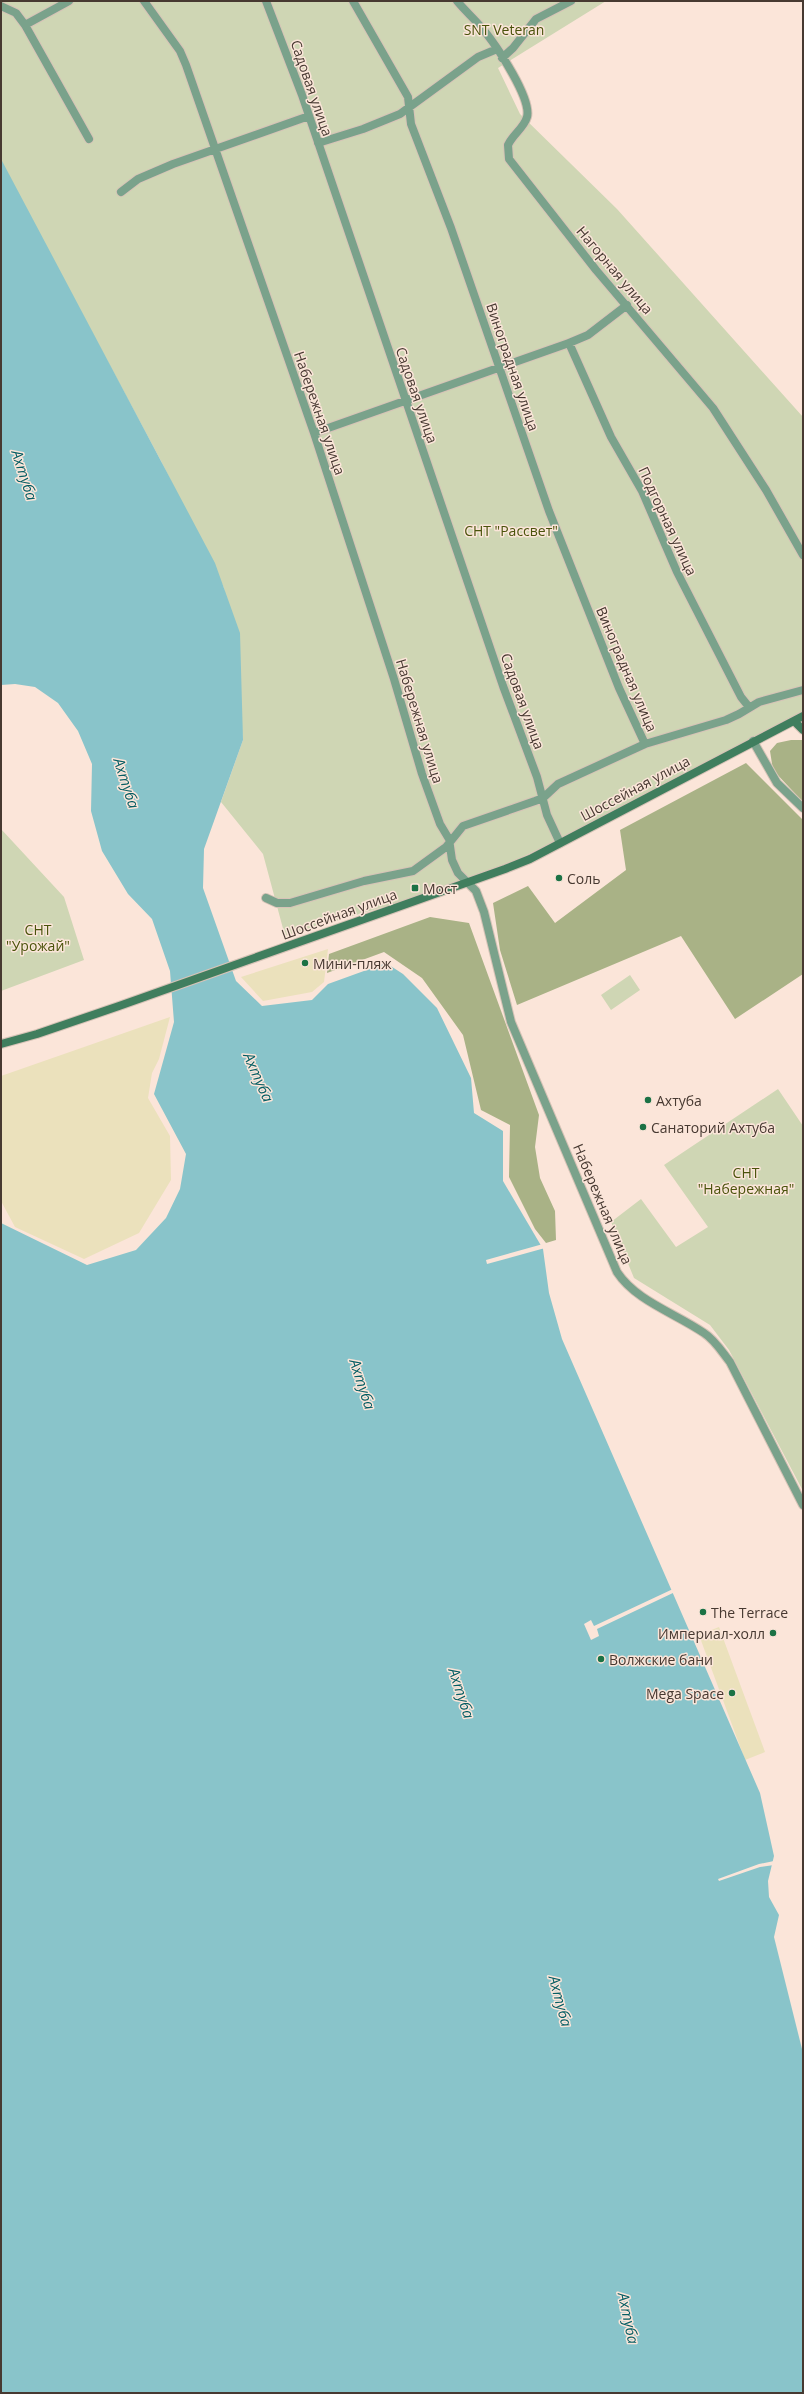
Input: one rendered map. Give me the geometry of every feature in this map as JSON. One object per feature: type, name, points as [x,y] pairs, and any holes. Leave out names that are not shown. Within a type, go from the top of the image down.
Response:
[{"type":"street","points":[[25,25],[69,1]]},
{"type":"street","name":"Набережная улица","points":[[144,1],[180,51],[217,148],[224,175],[314,433],[394,679],[422,774],[440,824],[449,839],[448,843],[452,860],[458,873],[476,891],[484,912],[511,1022],[617,1272],[630,1289],[704,1333],[719,1347],[730,1362],[803,1505]]},
{"type":"street","name":"Садовая улица","points":[[266,1],[309,116],[548,816],[560,842]]},
{"type":"street","name":"Виноградная улица","points":[[353,1],[408,97],[412,124],[500,368],[549,511],[618,688],[645,744]]},
{"type":"street","name":"Нагорная улица","points":[[457,1],[486,33],[521,90],[528,112],[524,124],[508,145],[509,159],[596,270],[713,408],[766,490],[803,555]]},
{"type":"street","points":[[502,58],[513,48],[536,19],[571,1]]},
{"type":"street","points":[[1,6],[16,14],[25,25],[89,138]]},
{"type":"street","points":[[318,143],[400,114],[478,57],[497,49]]},
{"type":"street","points":[[121,192],[138,179],[217,148],[309,116]]},
{"type":"street","points":[[314,433],[569,343],[588,334],[627,305]]},
{"type":"street","name":"Подгорная улица","points":[[569,343],[611,437],[642,491],[677,572],[742,697],[749,707]]},
{"type":"street","points":[[266,898],[276,902],[290,903],[364,881],[413,871],[425,864],[448,843],[463,826],[543,798],[558,784],[645,744],[726,720],[759,702],[803,690]]},
{"type":"street","name":"Шоссейная улица","points":[[1,1044],[37,1034],[119,1006],[505,869],[803,716]]},
{"type":"street","points":[[794,720],[803,730]]},
{"type":"street","points":[[753,741],[766,760],[771,775],[777,783],[803,808]]},
{"type":"green space","name":"СНТ \"Рассвет\"","points":[[1,1],[606,1],[498,68],[520,114],[617,209],[803,417],[803,712],[591,824],[506,865],[407,900],[285,936],[263,854],[221,802],[243,740],[224,588],[161,461],[1,162]]},
{"type":"green space","points":[[791,740],[803,740],[803,802],[773,770],[770,751],[777,743]]},
{"type":"green space","points":[[746,763],[803,820],[803,974],[735,1019],[681,936],[517,1005],[500,950],[493,903],[528,886],[555,923],[626,870],[620,830]]},
{"type":"green space","name":"СНТ \"Урожай\"","points":[[1,829],[64,897],[84,960],[1,991]]},
{"type":"green space","points":[[430,917],[469,923],[539,1115],[535,1147],[540,1178],[555,1211],[556,1240],[546,1243],[535,1229],[509,1177],[510,1125],[481,1110],[463,1035],[422,978],[384,952],[327,973],[329,954]]},
{"type":"green space","points":[[630,975],[640,990],[611,1010],[601,995]]},
{"type":"green space","name":"СНТ \"Набережная\"","points":[[778,1089],[803,1126],[803,1491],[729,1350],[710,1325],[634,1278],[611,1222],[641,1199],[676,1247],[708,1227],[664,1165]]},
{"type":"sand","name":"Мини-пляж","points":[[328,949],[324,982],[312,992],[263,1001],[241,977]]},
{"type":"sand","points":[[170,1017],[159,1059],[152,1073],[148,1098],[170,1136],[171,1180],[139,1233],[84,1259],[15,1227],[1,1201],[1,1076]]},
{"type":"sand","name":"Mega Space","points":[[719,1627],[765,1752],[745,1760],[699,1635]]},
{"type":"water","name":"Ахтуба","points":[[1,159],[215,563],[240,633],[243,740],[204,849],[203,888],[236,981],[262,1006],[312,1000],[328,984],[386,963],[403,974],[437,1008],[471,1078],[474,1113],[503,1131],[503,1181],[543,1249],[549,1293],[562,1339],[760,1793],[774,1856],[768,1881],[769,1897],[779,1915],[774,1937],[803,2053],[803,2393],[1,2393],[1,1223],[87,1265],[136,1250],[166,1218],[180,1189],[186,1154],[154,1094],[174,1022],[170,971],[152,919],[128,894],[102,851],[91,811],[92,764],[78,731],[58,703],[35,687],[15,684],[1,685]]},
{"type":"pier","points":[[543,1244],[545,1248],[487,1264],[486,1260]]},
{"type":"pier","points":[[673,1589],[675,1592],[597,1629],[599,1636],[591,1640],[584,1624],[591,1620],[594,1626]]},
{"type":"pier","points":[[774,1861],[774,1865],[760,1867],[719,1881],[718,1879],[759,1864]]},
{"type":"place","name":"Соль","points":[[559,878]]},
{"type":"place","name":"Мост","points":[[415,888]]},
{"type":"place","name":"Мини-пляж","points":[[305,963]]},
{"type":"place","name":"Ахтуба","points":[[648,1100]]},
{"type":"place","name":"Санаторий Ахтуба","points":[[643,1127]]},
{"type":"place","name":"The Terrace","points":[[703,1612]]},
{"type":"place","name":"Империал-холл","points":[[773,1633]]},
{"type":"place","name":"Волжские бани","points":[[601,1659]]},
{"type":"place","name":"Mega Space","points":[[732,1693]]},
{"type":"park label","name":"SNT Veteran","points":[[504,29]]}]
